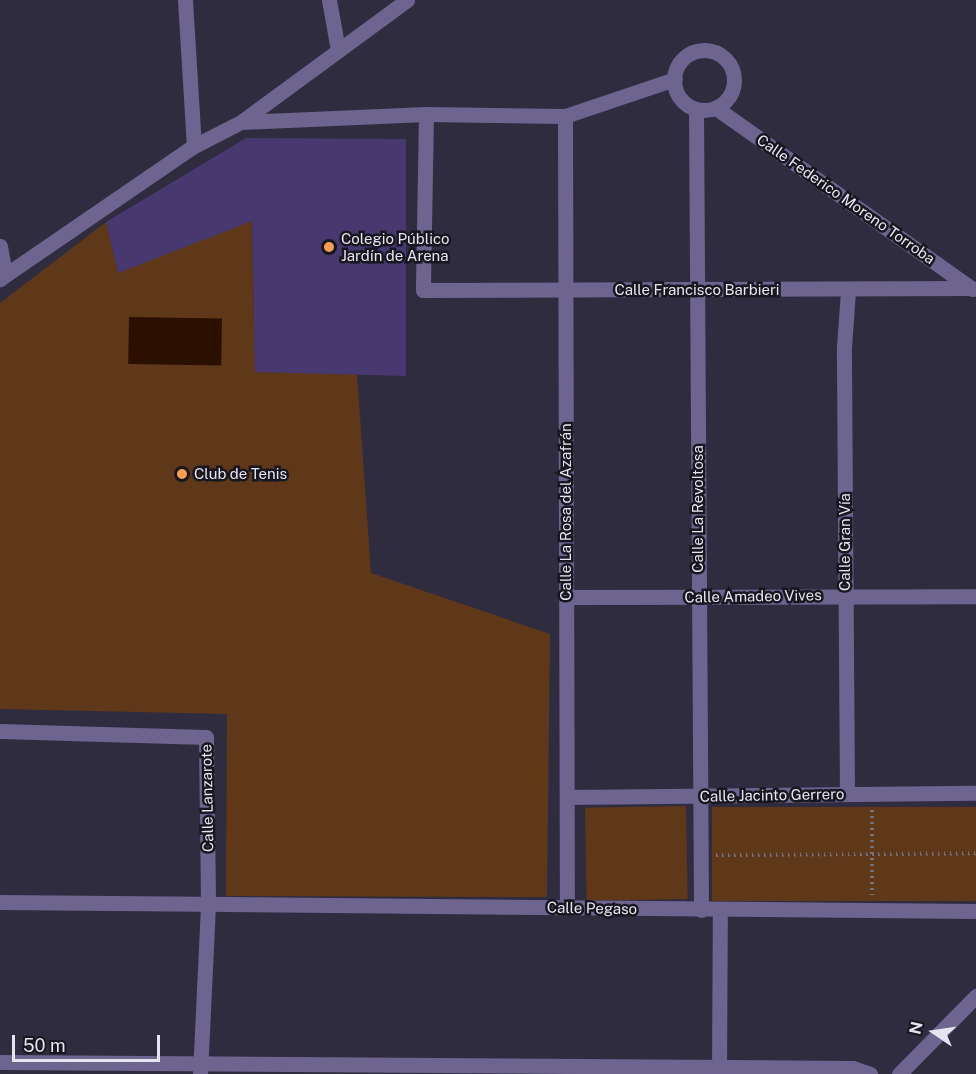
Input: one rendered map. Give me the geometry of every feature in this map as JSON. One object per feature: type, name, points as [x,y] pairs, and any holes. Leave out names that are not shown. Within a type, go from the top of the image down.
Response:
[{"type":"street","points":[[185,0],[194,146]]},
{"type":"street","points":[[329,0],[338,50]]},
{"type":"street","points":[[1,279],[194,146],[241,123],[407,0]]},
{"type":"street","points":[[697,51],[717,53],[731,66],[734,85],[730,95],[716,108],[696,109],[680,98],[675,79],[681,61],[697,51]]},
{"type":"street","points":[[241,123],[426,114],[565,117],[675,79]]},
{"type":"street","name":"Calle Federico Moreno Torroba","points":[[716,108],[974,289]]},
{"type":"street","name":"Calle La Revoltosa","points":[[696,109],[702,910]]},
{"type":"street","name":"Calle Francisco Barbieri","points":[[426,114],[423,290],[974,289]]},
{"type":"street","name":"Calle La Rosa del Azafrán","points":[[565,117],[567,908]]},
{"type":"street","points":[[0,246],[4,257],[1,279]]},
{"type":"street","name":"Calle Gran Vía","points":[[847,794],[844,347],[848,291]]},
{"type":"street","name":"Calle Amadeo Vives","points":[[567,597],[976,596]]},
{"type":"street","name":"Calle Lanzarote","points":[[0,731],[206,737],[208,905],[200,1069]]},
{"type":"street","name":"Calle Jacinto Gerrero","points":[[567,798],[976,793]]},
{"type":"street","name":"Calle Pegaso","points":[[0,902],[976,911]]},
{"type":"street","points":[[719,1072],[720,910]]},
{"type":"street","points":[[899,1074],[976,996]]},
{"type":"street","points":[[0,1062],[129,1064],[200,1069],[719,1072],[853,1068],[870,1074]]},
{"type":"street","points":[[115,1074],[129,1064]]},
{"type":"path","points":[[872,794],[872,911]]},
{"type":"path","points":[[701,855],[976,853]]},
{"type":"shaded area","name":"Club de Tenis","points":[[252,221],[255,372],[357,374],[371,573],[550,634],[547,897],[226,896],[227,714],[0,709],[0,303],[106,222],[118,272]]},
{"type":"shaded area","points":[[129,317],[222,319],[221,366],[128,364]]},
{"type":"shaded area","points":[[686,806],[688,899],[587,901],[585,808]]},
{"type":"shaded area","points":[[712,807],[976,807],[976,901],[712,901]]},
{"type":"building","name":"Colegio Público Jardín de Arena","points":[[246,138],[406,139],[406,376],[255,372],[252,221],[118,273],[106,222]]},
{"type":"place","name":"Colegio Público Jardín de Arena","points":[[329,247]]},
{"type":"place","name":"Club de Tenis","points":[[182,474]]}]
